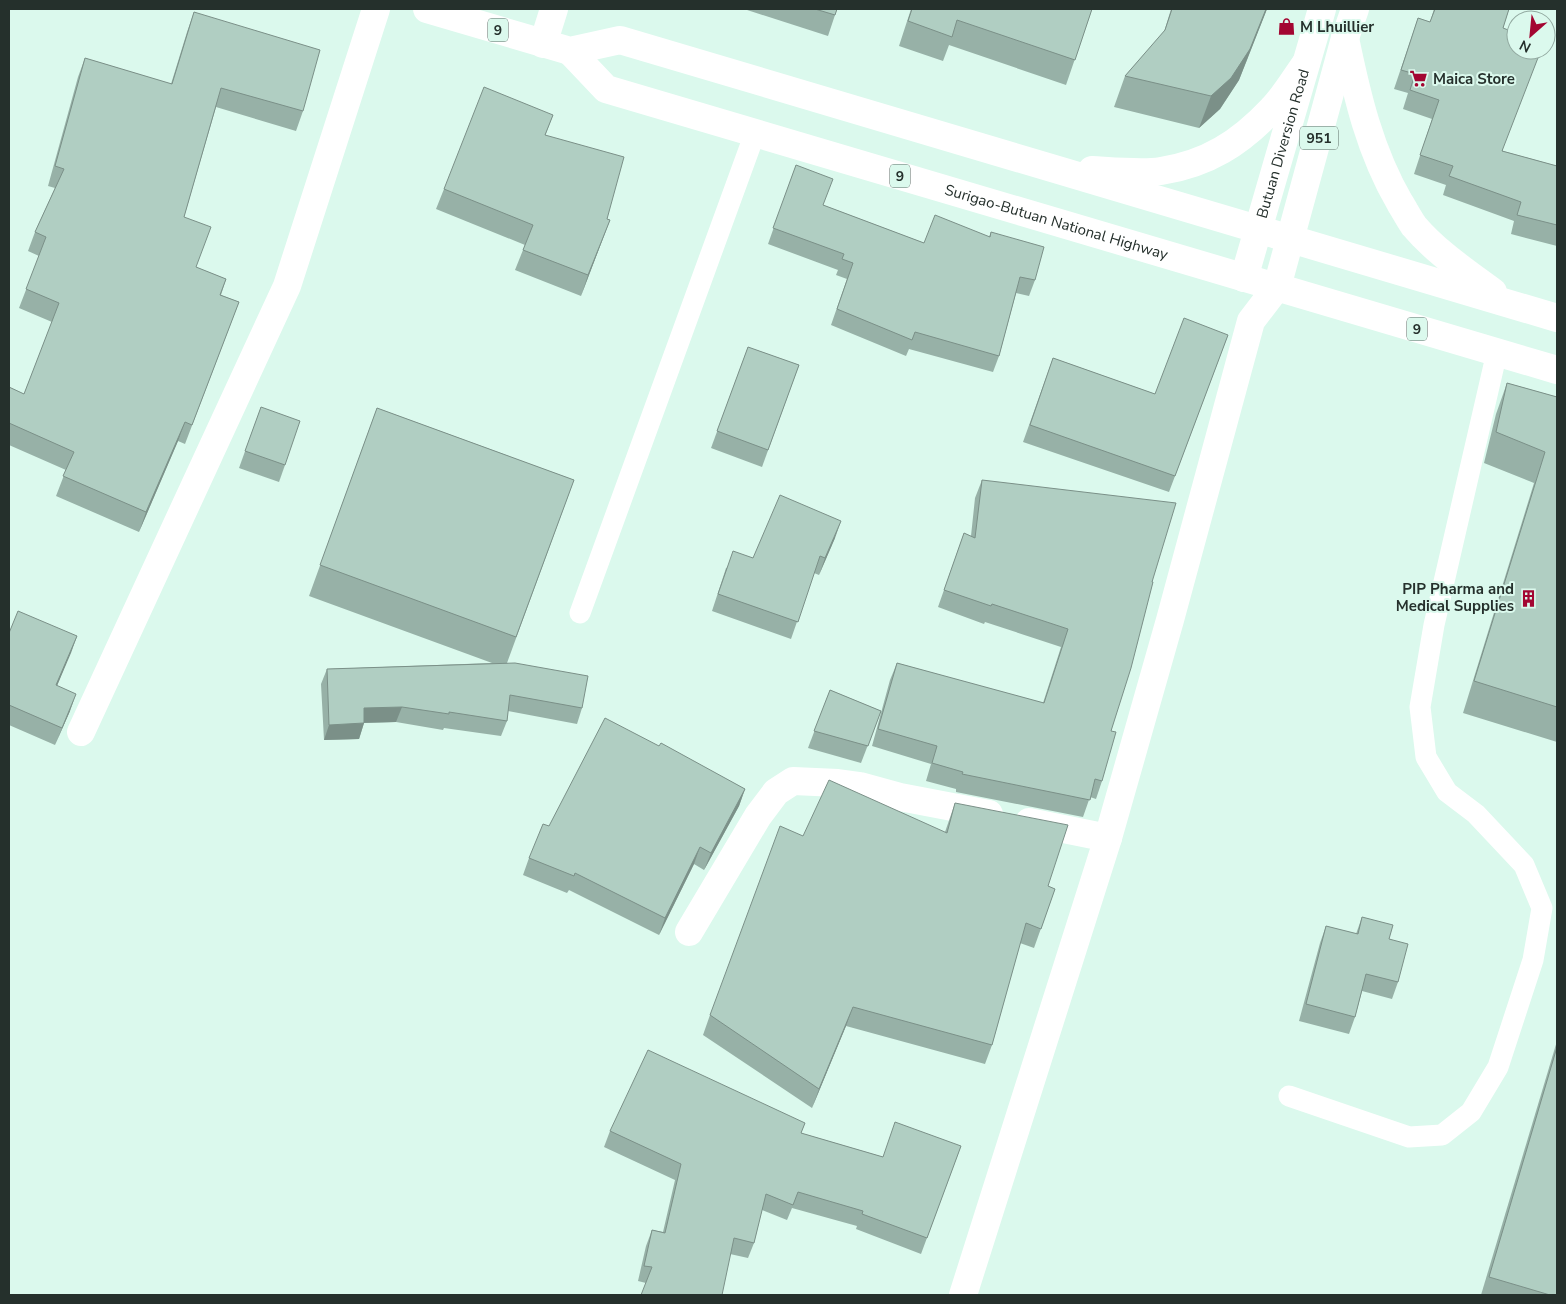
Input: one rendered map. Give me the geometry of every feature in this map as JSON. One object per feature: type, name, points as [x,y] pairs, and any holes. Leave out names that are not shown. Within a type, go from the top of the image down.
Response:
[{"type":"main road","points":[[81,732],[287,286],[376,9]]},
{"type":"main road","name":"Surigao-Butuan National Highway","points":[[427,9],[570,52],[606,89],[1557,370]]},
{"type":"main road","points":[[543,44],[554,9]]},
{"type":"main road","name":"Butuan Diversion Road","points":[[1244,278],[1322,9]]},
{"type":"main road","name":"951","points":[[1277,287],[1292,239],[1345,38],[1355,9]]},
{"type":"main road","points":[[1345,38],[1369,138],[1387,181],[1414,226],[1451,262],[1511,304]]},
{"type":"main road","points":[[570,52],[620,40],[1557,318]]},
{"type":"main road","points":[[1057,169],[1159,172],[1196,163],[1224,150],[1246,134],[1273,108],[1306,63]]},
{"type":"main road","points":[[1244,278],[1251,321]]},
{"type":"main road","points":[[963,1295],[1108,838],[1170,620],[1251,321],[1277,287]]},
{"type":"main road","points":[[689,932],[758,816],[776,792],[793,781],[860,786],[900,796],[1108,838]]},
{"type":"lane","points":[[580,613],[755,133]]},
{"type":"lane","points":[[1289,1096],[1409,1137],[1442,1134],[1471,1112],[1498,1067],[1533,960],[1542,908],[1524,866],[1476,814],[1448,792],[1426,757],[1420,707],[1434,625],[1497,352]]},
{"type":"building","points":[[815,9],[837,9],[835,15]]},
{"type":"building","points":[[912,9],[1092,9],[1075,60],[957,20],[952,37],[908,21]]},
{"type":"building","points":[[1172,9],[1266,9],[1250,49],[1231,78],[1211,96],[1125,76],[1165,30]]},
{"type":"building","points":[[1435,9],[1509,9],[1506,10],[1503,28],[1506,29],[1506,60],[1537,60],[1502,151],[1557,166],[1557,225],[1517,215],[1521,202],[1449,176],[1453,166],[1420,155],[1439,100],[1410,90],[1415,74],[1401,70],[1418,18],[1430,22]]},
{"type":"building","points":[[194,12],[320,50],[303,111],[221,88],[184,217],[211,227],[196,267],[226,279],[220,295],[239,302],[192,425],[185,422],[146,512],[63,476],[74,452],[9,423],[9,387],[24,394],[59,303],[26,289],[46,237],[35,232],[64,169],[55,166],[85,58],[172,84]]},
{"type":"building","points":[[484,87],[553,115],[545,135],[624,157],[607,219],[610,220],[588,275],[523,250],[533,225],[444,189]]},
{"type":"building","points":[[796,165],[833,179],[823,205],[924,243],[935,215],[990,237],[991,232],[1044,247],[1035,280],[1020,277],[999,356],[915,332],[912,340],[837,309],[853,263],[842,259],[844,254],[773,228]]},
{"type":"building","points":[[1184,318],[1228,335],[1175,476],[1030,425],[1053,358],[1155,394]]},
{"type":"building","points":[[748,347],[799,365],[768,450],[717,431]]},
{"type":"building","name":"PIP Pharma and Medical Supplies","points":[[1507,383],[1557,397],[1557,707],[1474,681],[1545,452],[1496,432]]},
{"type":"building","points":[[261,407],[300,421],[285,465],[245,451]]},
{"type":"building","points":[[377,408],[574,480],[516,637],[320,565]]},
{"type":"building","points":[[982,480],[1176,503],[1152,582],[1131,668],[1111,731],[1116,732],[1102,781],[1095,779],[1090,800],[962,774],[963,772],[932,763],[937,746],[878,729],[897,663],[1044,703],[1068,629],[944,590],[964,533],[975,538]]},
{"type":"building","points":[[780,495],[841,521],[825,558],[820,556],[798,622],[718,594],[733,551],[753,558]]},
{"type":"building","points":[[18,611],[77,636],[56,685],[76,694],[62,728],[9,705],[9,633]]},
{"type":"building","points":[[515,663],[588,676],[582,708],[510,695],[507,721],[402,707],[364,708],[364,723],[329,725],[327,669]]},
{"type":"building","points":[[830,690],[881,711],[868,746],[814,731]]},
{"type":"building","points":[[605,718],[659,746],[661,743],[745,789],[711,853],[700,847],[665,918],[575,873],[574,876],[529,858],[543,824],[549,826]]},
{"type":"building","points":[[829,780],[947,833],[955,803],[1068,825],[1048,886],[1055,889],[1041,929],[1026,923],[992,1045],[853,1007],[819,1089],[710,1015],[780,826],[803,836]]},
{"type":"building","points":[[1362,917],[1393,925],[1389,939],[1408,944],[1398,982],[1366,974],[1355,1017],[1306,1004],[1326,926],[1358,934]]},
{"type":"building","points":[[1557,1047],[1557,1295],[1550,1295],[1489,1277]]},
{"type":"building","points":[[648,1050],[805,1123],[801,1133],[883,1157],[895,1122],[961,1146],[927,1238],[862,1214],[863,1211],[798,1192],[793,1205],[766,1194],[754,1243],[734,1238],[722,1295],[641,1295],[652,1267],[644,1266],[652,1230],[665,1233],[681,1164],[610,1131]]},
{"type":"place","name":"M Lhuillier","points":[[1286,27]]},
{"type":"place","name":"Maica Store","points":[[1419,79]]},
{"type":"place","name":"PIP Pharma and Medical Supplies","points":[[1528,598]]}]
